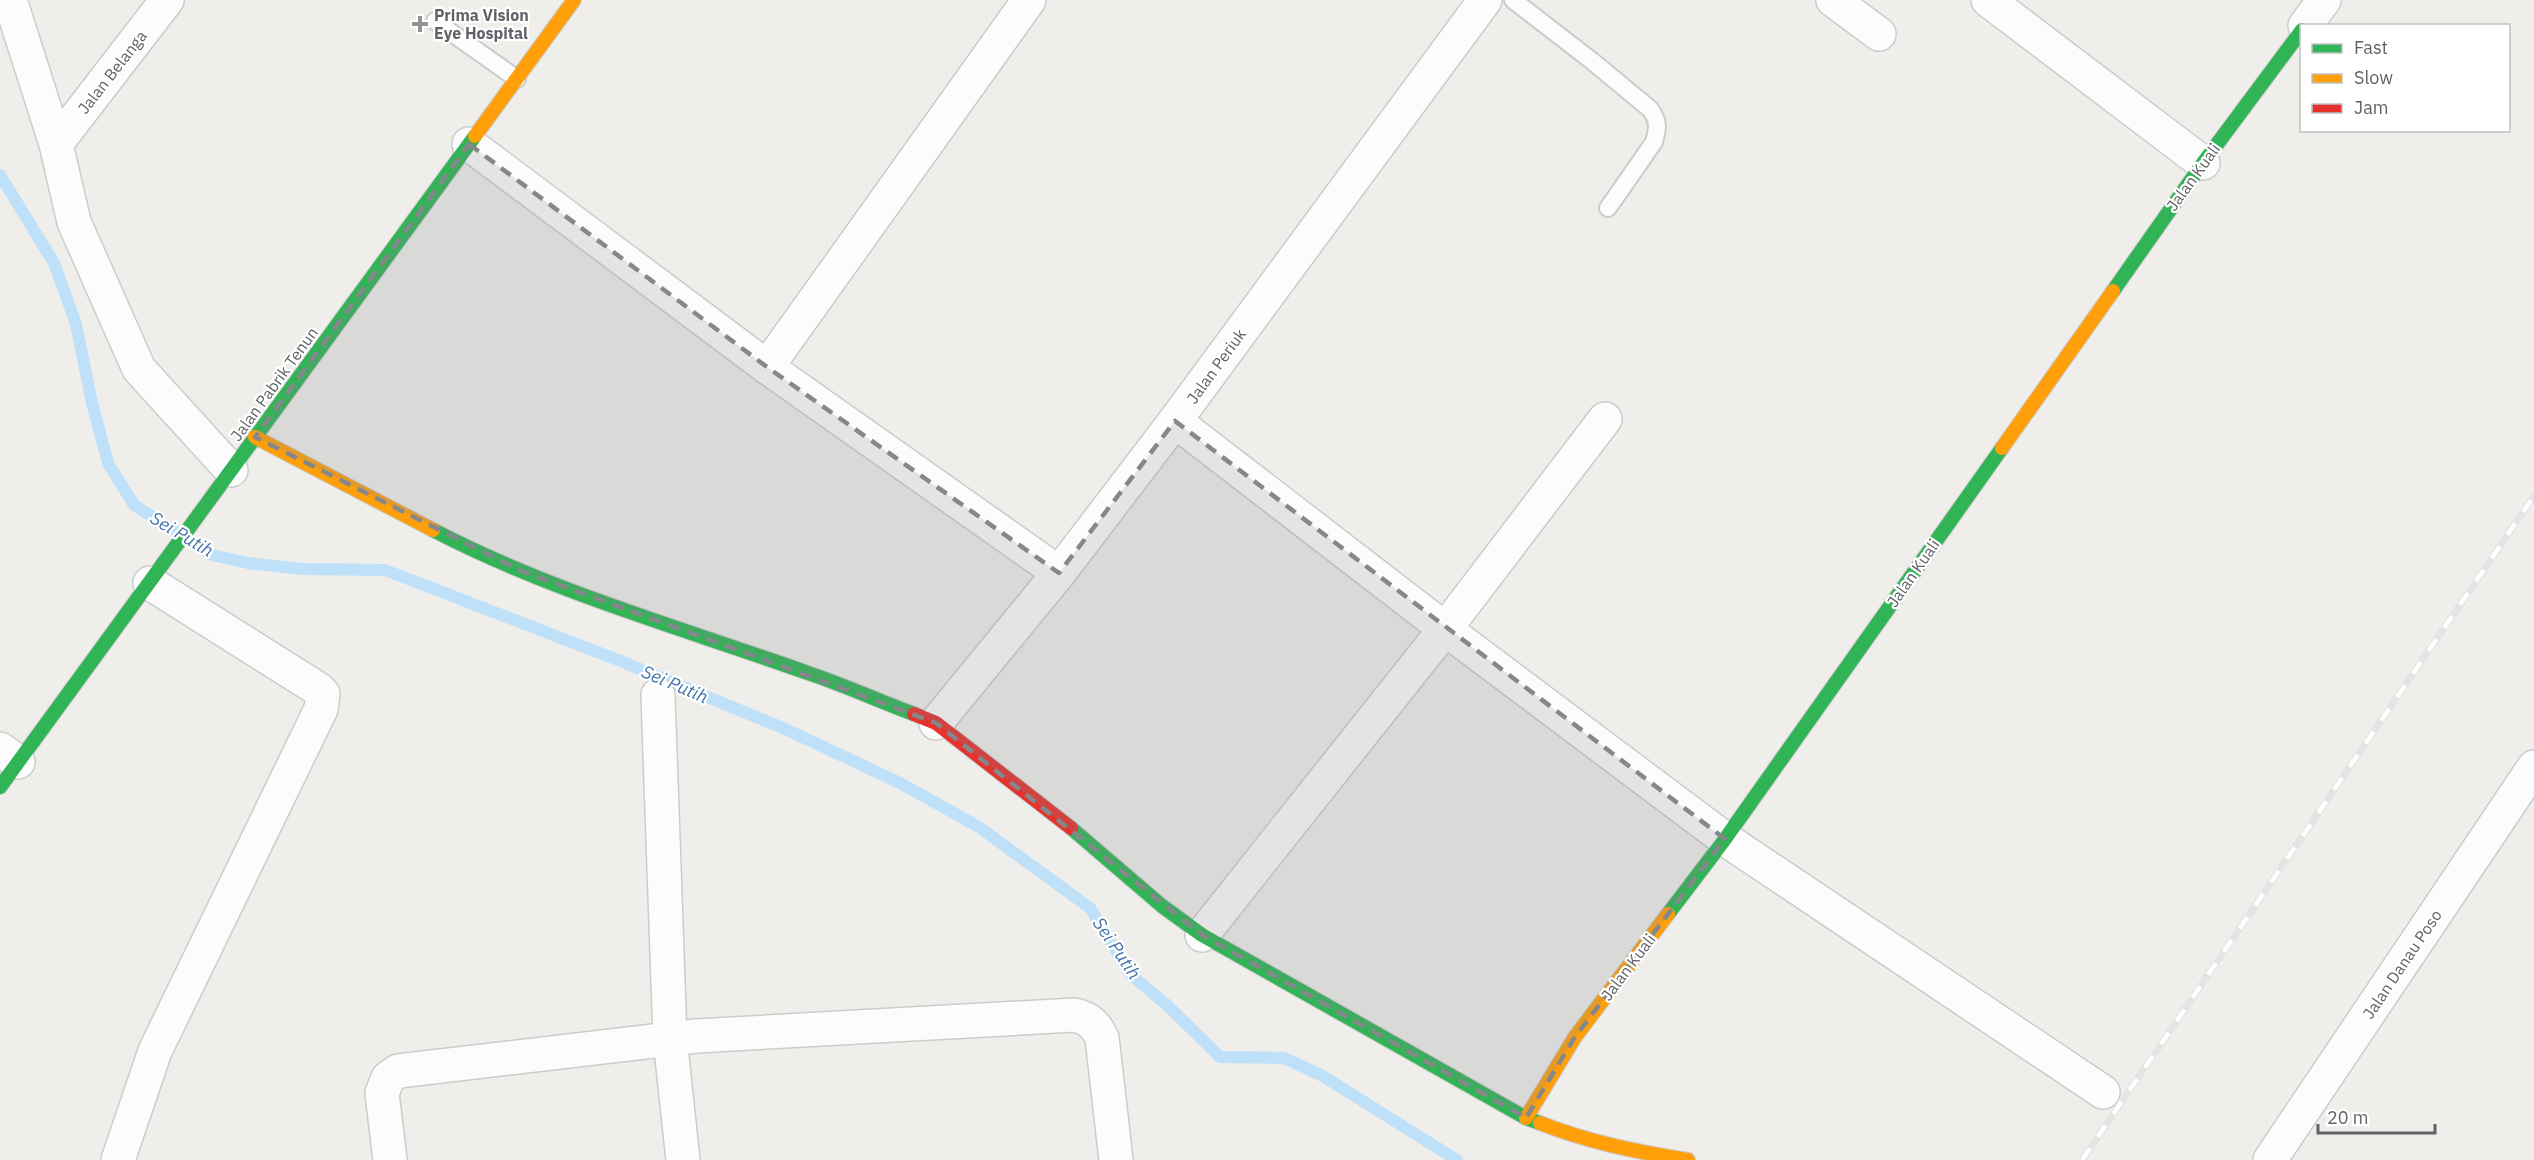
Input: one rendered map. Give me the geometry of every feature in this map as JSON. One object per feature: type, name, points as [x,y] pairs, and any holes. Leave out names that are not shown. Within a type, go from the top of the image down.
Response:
[{"type":"street","points":[[10,0],[56,144],[74,222],[139,369],[224,480]]},
{"type":"street","name":"Jalan Belanga","points":[[56,144],[167,0]]},
{"type":"street","name":"Jalan Pabrik Tenun","points":[[6,766],[150,584],[574,0]]},
{"type":"street","points":[[767,367],[1029,0]]},
{"type":"street","name":"Jalan Periuk","points":[[936,723],[1059,573],[1175,421],[1485,0]]},
{"type":"street","points":[[1833,0],[1879,34]]},
{"type":"street","points":[[1988,0],[2203,162]]},
{"type":"street","points":[[2306,24],[2324,0]]},
{"type":"street","name":"Jalan Kuali","points":[[1526,1118],[1575,1036],[1725,839],[2203,162],[2300,31]]},
{"type":"street","points":[[469,144],[767,367],[1059,573]]},
{"type":"street","points":[[1202,935],[1445,629],[1605,419]]},
{"type":"street","points":[[1175,421],[1445,629],[1725,839],[2103,1092]]},
{"type":"street","points":[[255,437],[437,532],[521,571],[678,630],[809,672],[936,723],[1066,824],[1162,906],[1202,935],[1526,1118],[1576,1137],[1629,1151],[1688,1160]]},
{"type":"street","points":[[117,1160],[155,1051],[217,927],[321,709],[323,700],[323,694],[318,689],[150,584]]},
{"type":"street","points":[[658,694],[670,1039],[683,1160]]},
{"type":"street","name":"Jalan Danau Poso","points":[[2271,1160],[2534,767]]},
{"type":"street","points":[[390,1160],[382,1093],[388,1078],[398,1071],[670,1039],[1074,1015],[1085,1017],[1097,1027],[1102,1038],[1116,1160]]},
{"type":"lane","points":[[1513,0],[1592,61],[1650,109],[1657,118],[1658,130],[1654,142],[1608,208]]},
{"type":"lane","points":[[435,21],[517,79]]},
{"type":"highlighted area","points":[[469,144],[767,367],[1059,573],[1175,421],[1725,839],[1575,1037],[1526,1118],[1202,935],[936,723],[521,571],[255,437]]},
{"type":"waterway","name":"Sei Putih","points":[[0,175],[54,263],[76,324],[92,403],[108,463],[134,505],[212,555],[248,563],[302,569],[385,570],[618,660],[783,728],[900,783],[979,827],[1090,908],[1131,975],[1167,1005],[1220,1057],[1284,1058],[1323,1076],[1457,1160]]},
{"type":"railway","points":[[2082,1160],[2534,496]]},
{"type":"traffic: fast","points":[[2113,291],[2203,163],[2300,33]]},
{"type":"traffic: fast","points":[[0,787],[475,136]]},
{"type":"traffic: fast","points":[[1668,914],[1725,839],[2002,448]]},
{"type":"traffic: fast","points":[[433,530],[478,552],[571,591],[821,678],[914,714]]},
{"type":"traffic: fast","points":[[1071,828],[1162,906],[1202,935],[1526,1118],[1540,1123]]},
{"type":"traffic: slow","points":[[475,136],[574,0]]},
{"type":"traffic: slow","points":[[2002,448],[2113,291]]},
{"type":"traffic: slow","points":[[255,437],[433,530]]},
{"type":"traffic: slow","points":[[1526,1118],[1575,1037],[1668,914]]},
{"type":"traffic: slow","points":[[1540,1123],[1613,1146],[1688,1160]]},
{"type":"traffic: jam","points":[[914,714],[936,723],[1071,828]]},
{"type":"place","name":"Prima Vision Eye Hospital","points":[[420,24]]}]
